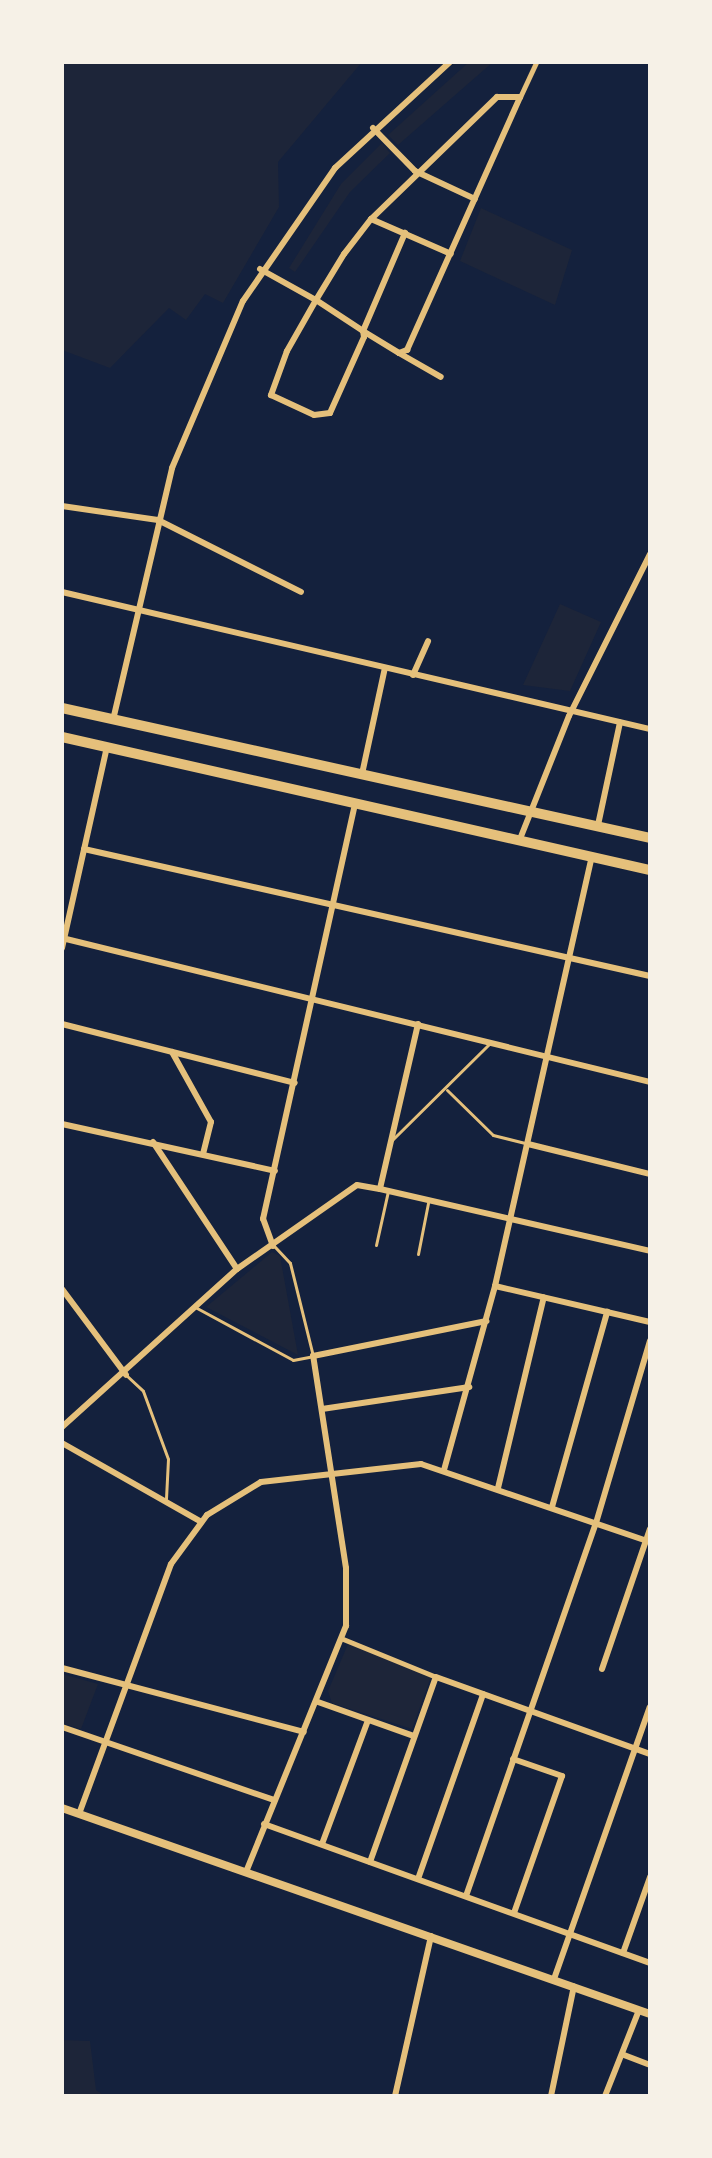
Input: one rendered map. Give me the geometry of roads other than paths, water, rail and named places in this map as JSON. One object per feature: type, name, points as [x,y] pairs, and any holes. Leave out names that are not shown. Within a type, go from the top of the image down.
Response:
[{"type":"main road","points":[[62,708],[526,808],[650,838]]},
{"type":"main road","points":[[62,737],[650,870]]},
{"type":"street","points":[[113,720],[136,609],[180,444],[260,269],[373,128],[450,62]]},
{"type":"street","points":[[399,353],[419,332],[536,62]]},
{"type":"street","points":[[405,233],[323,418],[271,395],[316,300],[371,219],[415,171],[497,97],[520,97]]},
{"type":"street","points":[[373,128],[415,171],[475,199]]},
{"type":"street","points":[[371,219],[451,254]]},
{"type":"street","points":[[260,269],[441,377]]},
{"type":"street","points":[[62,506],[158,520],[301,592]]},
{"type":"street","points":[[520,839],[526,808],[650,554]]},
{"type":"street","points":[[62,592],[650,729]]},
{"type":"street","points":[[413,675],[428,641]]},
{"type":"street","points":[[362,774],[385,668]]},
{"type":"street","points":[[598,825],[620,722]]},
{"type":"street","points":[[62,948],[107,747]]},
{"type":"street","points":[[273,1246],[262,1229],[355,803]]},
{"type":"street","points":[[84,849],[334,902],[650,976]]},
{"type":"street","points":[[444,1470],[495,1286],[592,856]]},
{"type":"street","points":[[63,938],[650,1082]]},
{"type":"street","points":[[62,1024],[295,1083]]},
{"type":"street","points":[[384,1190],[418,1024]]},
{"type":"street","points":[[172,1052],[211,1122],[203,1153]]},
{"type":"street","points":[[62,1124],[275,1171]]},
{"type":"street","points":[[153,1142],[237,1269]]},
{"type":"street","points":[[528,1144],[650,1174]]},
{"type":"street","points":[[62,1427],[126,1375],[237,1269],[357,1185],[650,1251]]},
{"type":"street","points":[[495,1286],[650,1322]]},
{"type":"street","points":[[62,1289],[126,1375]]},
{"type":"street","points":[[498,1488],[544,1297]]},
{"type":"street","points":[[552,1507],[607,1312]]},
{"type":"street","points":[[246,1872],[343,1639],[346,1568],[313,1356],[486,1321]]},
{"type":"street","points":[[466,1896],[528,1710],[596,1523],[650,1341]]},
{"type":"street","points":[[322,1409],[469,1387]]},
{"type":"street","points":[[62,1443],[200,1521]]},
{"type":"street","points":[[79,1814],[171,1564],[200,1521],[261,1482],[402,1462],[444,1470],[648,1541]]},
{"type":"street","points":[[602,1669],[650,1529]]},
{"type":"street","points":[[343,1639],[436,1677],[650,1754]]},
{"type":"street","points":[[62,1668],[304,1732]]},
{"type":"street","points":[[370,1862],[436,1677]]},
{"type":"street","points":[[418,1879],[483,1694]]},
{"type":"street","points":[[318,1702],[414,1736]]},
{"type":"street","points":[[554,1979],[650,1707]]},
{"type":"street","points":[[322,1844],[368,1720]]},
{"type":"street","points":[[62,1727],[274,1800]]},
{"type":"street","points":[[513,1759],[562,1776],[514,1913]]},
{"type":"street","points":[[62,1808],[650,2014]]},
{"type":"street","points":[[264,1824],[650,1963]]},
{"type":"street","points":[[623,1953],[650,1877]]},
{"type":"street","points":[[395,2096],[431,1936]]},
{"type":"street","points":[[551,2096],[574,1986]]},
{"type":"street","points":[[605,2096],[624,2055],[639,2010]]},
{"type":"street","points":[[624,2055],[650,2065]]},
{"type":"lane","points":[[392,1140],[447,1090],[491,1042]]},
{"type":"lane","points":[[447,1090],[493,1135],[528,1144]]},
{"type":"lane","points":[[376,1245],[384,1190]]},
{"type":"lane","points":[[418,1254],[428,1200]]},
{"type":"lane","points":[[195,1307],[293,1360],[313,1356],[290,1263],[273,1246]]},
{"type":"lane","points":[[126,1375],[143,1391],[168,1459],[165,1501]]}]
